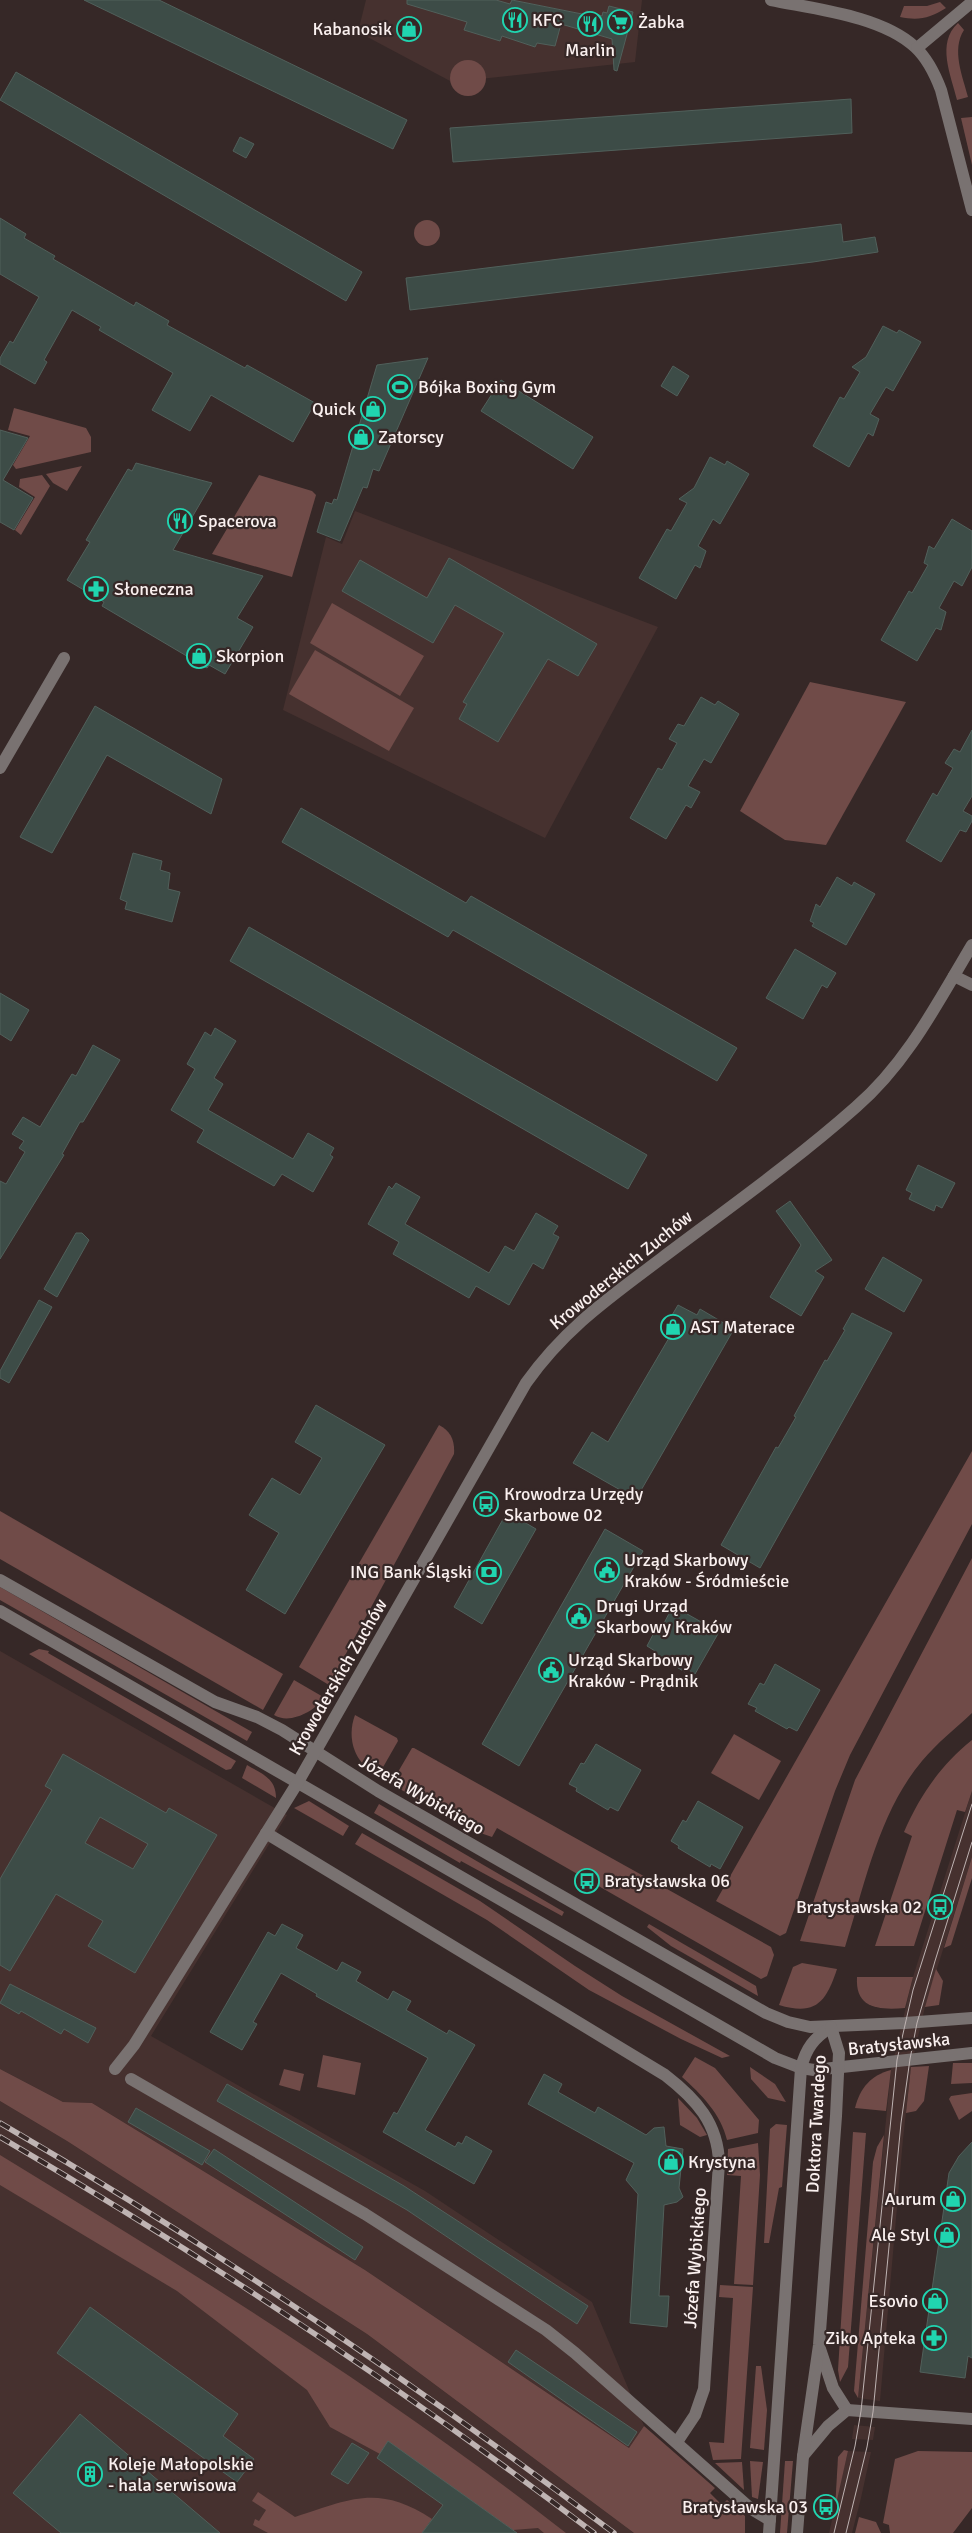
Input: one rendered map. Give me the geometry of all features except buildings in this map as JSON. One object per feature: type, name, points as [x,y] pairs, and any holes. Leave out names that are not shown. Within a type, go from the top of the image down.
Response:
[{"type":"street","points":[[771,0],[888,29],[917,48],[935,74],[941,90],[972,210]]},
{"type":"street","points":[[917,48],[972,2]]},
{"type":"street","points":[[0,768],[64,658]]},
{"type":"street","name":"Krowoderskich Zuchów","points":[[298,1782],[526,1383],[542,1360],[581,1320],[790,1161],[857,1106],[888,1075],[916,1040],[972,945]]},
{"type":"street","points":[[954,976],[972,985]]},
{"type":"street","name":"Józefa Wybickiego","points":[[0,1580],[214,1702],[257,1717],[378,1791],[766,2013],[802,2025],[832,2026]]},
{"type":"street","points":[[0,1611],[298,1782],[750,2046],[801,2068]]},
{"type":"street","points":[[115,2069],[134,2045],[298,1782]]},
{"type":"street","name":"Józefa Wybickiego","points":[[266,1833],[665,2075],[690,2096],[709,2120],[719,2145],[719,2163],[704,2389],[695,2415],[677,2442]]},
{"type":"street","name":"Bratysławska","points":[[832,2026],[972,2018]]},
{"type":"street","name":"Doktora Twardego","points":[[769,2533],[801,2068],[805,2052],[814,2038],[832,2026],[839,2053],[839,2068],[819,2345],[803,2456],[797,2533]]},
{"type":"street","name":"Bratysławska","points":[[801,2068],[814,2070],[839,2068],[972,2054]]},
{"type":"street","points":[[131,2079],[365,2214],[546,2330],[575,2352],[756,2513],[770,2520]]},
{"type":"street","points":[[819,2345],[833,2388],[847,2410]]},
{"type":"street","points":[[803,2456],[828,2426],[847,2410],[972,2419]]},
{"type":"shaded area","points":[[366,0],[642,0],[635,62],[452,82],[358,32]]},
{"type":"shaded area","points":[[940,2],[946,8],[935,14],[919,19],[900,17],[904,6],[927,6]]},
{"type":"shaded area","points":[[958,23],[964,30],[958,46],[958,55],[968,97],[957,100],[946,50],[951,31]]},
{"type":"shaded area","points":[[468,60],[480,66],[486,78],[480,90],[468,96],[456,90],[450,78],[456,66]]},
{"type":"shaded area","points":[[972,117],[972,165],[961,118]]},
{"type":"shaded area","points":[[427,220],[436,224],[440,233],[436,242],[427,246],[418,242],[414,233],[418,224]]},
{"type":"shaded area","points":[[14,408],[86,428],[91,437],[91,452],[16,469],[13,465],[30,436],[8,430]]},
{"type":"shaded area","points":[[82,466],[67,491],[53,483],[46,474]]},
{"type":"shaded area","points":[[42,475],[50,486],[21,535],[15,530],[35,497],[19,487],[20,479]]},
{"type":"shaded area","points":[[259,475],[312,491],[316,495],[292,577],[212,554]]},
{"type":"shaded area","points":[[355,511],[658,627],[545,838],[283,710],[326,537],[342,544]]},
{"type":"shaded area","points":[[332,603],[424,656],[400,696],[310,643]]},
{"type":"shaded area","points":[[315,650],[414,708],[389,751],[289,694]]},
{"type":"shaded area","points":[[810,682],[906,702],[826,845],[785,840],[740,811]]},
{"type":"shaded area","points":[[439,1425],[447,1430],[451,1437],[454,1445],[454,1454],[329,1685],[299,1667]]},
{"type":"shaded area","points":[[972,1451],[972,1524],[850,1755],[835,1791],[786,1933],[780,1936],[716,1901]]},
{"type":"shaded area","points":[[0,1511],[283,1674],[263,1710],[0,1559]]},
{"type":"shaded area","points":[[972,1558],[972,1713],[922,1761],[907,1781],[895,1803],[875,1850],[845,1947],[800,1941],[855,1780]]},
{"type":"shaded area","points":[[0,1587],[252,1732],[247,1741],[0,1600]]},
{"type":"shaded area","points":[[39,1649],[49,1651],[48,1653],[236,1761],[231,1769],[226,1770],[29,1654]]},
{"type":"shaded area","points":[[0,1651],[287,1815],[151,2036],[425,2191],[592,2302],[644,2426],[629,2448],[365,2270],[92,2103],[63,2102],[0,2069]]},
{"type":"shaded area","points":[[294,1680],[325,1698],[308,1712],[294,1717],[280,1718],[274,1715]]},
{"type":"shaded area","points":[[355,1715],[397,1738],[398,1741],[378,1776],[363,1765],[354,1750],[352,1724]]},
{"type":"shaded area","points":[[734,1734],[781,1761],[759,1800],[711,1773]]},
{"type":"shaded area","points":[[972,1740],[972,1791],[965,1812],[957,1810],[914,1946],[875,1946],[912,1836],[904,1832],[910,1818],[924,1793],[941,1770]]},
{"type":"shaded area","points":[[412,1748],[771,1947],[774,1955],[767,1976],[761,1979],[497,1828],[492,1837],[472,1830],[391,1784]]},
{"type":"shaded area","points":[[247,1765],[271,1781],[276,1798],[242,1778]]},
{"type":"shaded area","points":[[972,1791],[972,1857],[925,2007],[911,2067],[880,2401],[858,2398],[891,2070],[913,1977]]},
{"type":"shaded area","points":[[309,1801],[349,1826],[343,1836],[294,1808]]},
{"type":"shaded area","points":[[379,1804],[564,1912],[562,1916],[461,1861],[460,1863],[374,1813]]},
{"type":"shaded area","points":[[362,1833],[480,1901],[622,1996],[730,2056],[722,2058],[681,2039],[589,1990],[487,1920],[355,1844]]},
{"type":"shaded area","points":[[972,1857],[972,1878],[951,1945],[944,1948]]},
{"type":"shaded area","points":[[649,1924],[756,1986],[758,1996],[671,1946],[647,1927]]},
{"type":"shaded area","points":[[802,1963],[837,1969],[824,1998],[811,2007],[802,2009],[779,2005],[793,1967]]},
{"type":"shaded area","points":[[936,1969],[943,1981],[939,2005],[925,2007]]},
{"type":"shaded area","points":[[857,1977],[913,1977],[905,2008],[878,2008],[864,2001],[857,1988]]},
{"type":"shaded area","points":[[323,2055],[361,2063],[355,2095],[317,2087]]},
{"type":"shaded area","points":[[695,2057],[715,2068],[759,2120],[758,2133],[727,2140],[715,2113],[696,2090],[682,2077]]},
{"type":"shaded area","points":[[953,2063],[972,2063],[972,2083],[951,2084]]},
{"type":"shaded area","points":[[929,2066],[924,2101],[916,2111],[906,2113],[911,2067]]},
{"type":"shaded area","points":[[750,2067],[775,2084],[786,2102],[768,2098],[751,2079]]},
{"type":"shaded area","points":[[0,2069],[63,2102],[92,2103],[365,2270],[629,2448],[644,2426],[715,2488],[710,2493],[722,2505],[727,2500],[745,2516],[745,2533],[634,2533],[367,2334],[67,2141],[0,2101]]},
{"type":"shaded area","points":[[284,2069],[304,2074],[300,2091],[279,2085]]},
{"type":"shaded area","points":[[891,2070],[886,2111],[855,2108],[860,2094],[867,2083],[878,2075]]},
{"type":"shaded area","points":[[972,2093],[972,2111],[959,2120],[949,2099],[951,2096]]},
{"type":"shaded area","points":[[678,2098],[697,2118],[707,2135],[700,2137],[680,2125]]},
{"type":"shaded area","points":[[0,2101],[67,2141],[367,2334],[634,2533],[0,2533]]},
{"type":"shaded area","points":[[776,2124],[787,2125],[782,2187],[779,2188],[769,2243],[764,2243],[770,2129]]},
{"type":"shaded area","points":[[853,2132],[866,2133],[848,2367],[840,2382],[838,2370]]},
{"type":"shaded area","points":[[884,2135],[858,2398],[854,2391],[873,2162],[877,2147]]},
{"type":"shaded area","points":[[758,2143],[760,2175],[753,2285],[734,2284],[741,2176],[727,2175],[728,2149]]},
{"type":"shaded area","points":[[0,2155],[145,2244],[289,2336],[429,2431],[566,2533],[544,2533],[538,2528],[513,2530],[388,2442],[380,2454],[330,2427],[307,2390],[177,2291],[0,2185]]},
{"type":"shaded area","points":[[720,2285],[753,2287],[741,2459],[713,2460],[709,2442],[724,2443],[733,2298],[719,2297]]},
{"type":"shaded area","points":[[756,2366],[761,2366],[767,2410],[764,2450],[750,2448]]},
{"type":"shaded area","points":[[854,2425],[875,2427],[873,2440],[852,2439]]},
{"type":"shaded area","points":[[844,2450],[848,2451],[835,2509],[838,2457]]},
{"type":"shaded area","points":[[848,2451],[871,2452],[861,2498],[852,2533],[829,2533]]},
{"type":"shaded area","points":[[918,2451],[972,2452],[972,2508],[953,2533],[890,2533],[889,2525],[883,2523],[895,2459]]},
{"type":"shaded area","points":[[750,2461],[763,2462],[758,2499],[752,2497]]},
{"type":"shaded area","points":[[785,2461],[793,2461],[787,2533],[780,2533]]},
{"type":"shaded area","points":[[742,2462],[744,2490],[715,2463]]},
{"type":"shaded area","points":[[258,2492],[295,2517],[349,2500],[380,2498],[396,2501],[432,2519],[422,2533],[268,2533],[253,2525],[255,2519],[259,2521],[266,2510],[252,2501]]},
{"type":"shaded area","points":[[859,2517],[876,2522],[881,2533],[855,2533]]},
{"type":"tram line","points":[[834,2533],[855,2446],[861,2411],[897,2060],[913,1990],[972,1804]]},
{"type":"tram line","points":[[846,2533],[867,2447],[873,2412],[901,2123],[910,2059],[917,2023],[972,1842]]},
{"type":"railway","points":[[0,2123],[159,2219],[313,2319],[465,2424],[614,2533]]},
{"type":"railway","points":[[0,2137],[153,2229],[303,2326],[450,2427],[594,2533]]},
{"type":"place","name":"KFC","points":[[515,20]]},
{"type":"place","name":"Żabka","points":[[620,22]]},
{"type":"place","name":"Marlin","points":[[590,24]]},
{"type":"place","name":"Kabanosik","points":[[409,29]]},
{"type":"place","name":"Bójka Boxing Gym","points":[[400,387]]},
{"type":"place","name":"Quick","points":[[373,409]]},
{"type":"place","name":"Zatorscy","points":[[361,437]]},
{"type":"place","name":"Spacerova","points":[[180,521]]},
{"type":"place","name":"Słoneczna","points":[[96,589]]},
{"type":"place","name":"Skorpion","points":[[199,656]]},
{"type":"place","name":"AST Materace","points":[[673,1327]]},
{"type":"place","name":"Krowodrza Urzędy Skarbowe 02","points":[[486,1504]]},
{"type":"place","name":"Urząd Skarbowy Kraków - Śródmieście","points":[[607,1570]]},
{"type":"place","name":"ING Bank Śląski","points":[[489,1572]]},
{"type":"place","name":"Drugi Urząd Skarbowy Kraków","points":[[579,1616]]},
{"type":"place","name":"Urząd Skarbowy Kraków - Prądnik","points":[[551,1670]]},
{"type":"place","name":"Bratysławska 06","points":[[587,1881]]},
{"type":"place","name":"Bratysławska 02","points":[[940,1907]]},
{"type":"place","name":"Krystyna","points":[[671,2162]]},
{"type":"place","name":"Aurum","points":[[953,2199]]},
{"type":"place","name":"Ale Styl","points":[[947,2235]]},
{"type":"place","name":"Esovio","points":[[935,2301]]},
{"type":"place","name":"Ziko Apteka","points":[[934,2338]]},
{"type":"place","name":"Koleje Małopolskie - hala serwisowa","points":[[90,2474]]},
{"type":"place","name":"Bratysławska 03","points":[[826,2507]]}]
